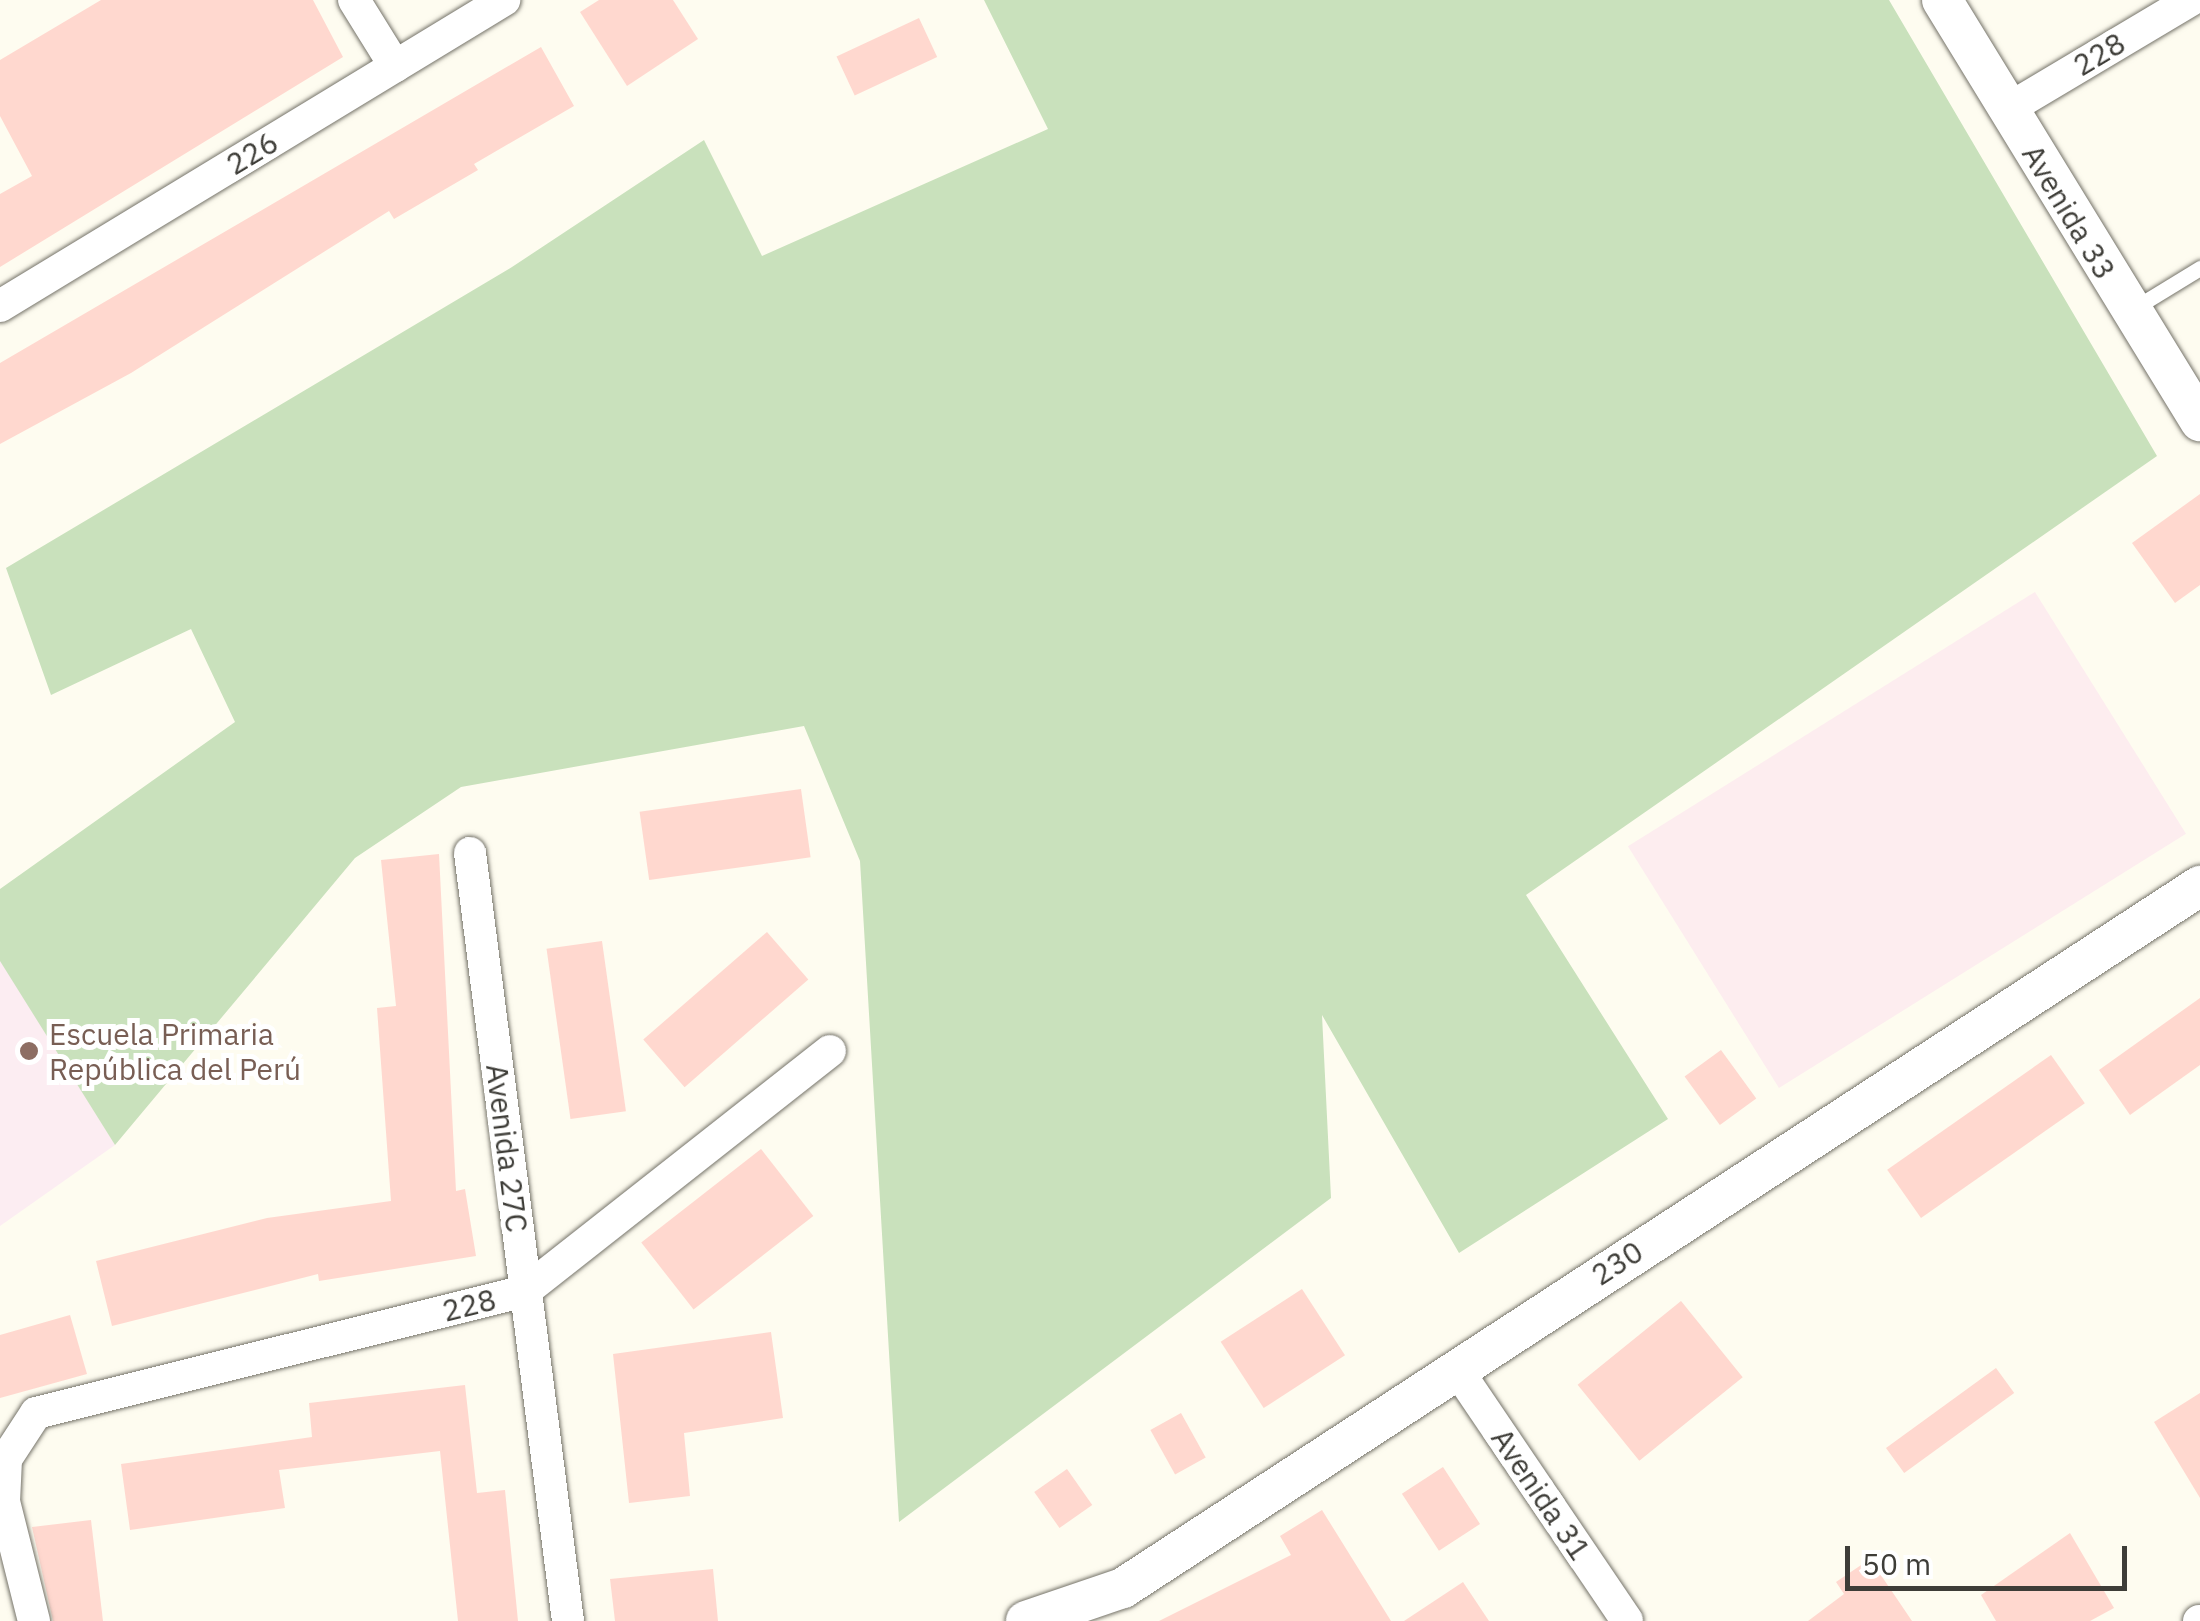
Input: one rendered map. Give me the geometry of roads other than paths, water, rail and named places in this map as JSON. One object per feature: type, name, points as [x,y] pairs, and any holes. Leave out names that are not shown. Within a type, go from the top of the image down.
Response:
[{"type":"street","points":[[354,0],[395,66]]},
{"type":"street","name":"226","points":[[0,306],[504,0]]},
{"type":"street","name":"Avenida 33","points":[[1942,0],[2129,311],[2200,421]]},
{"type":"street","name":"228","points":[[2008,109],[2190,0]]},
{"type":"street","name":"Avenida 27C","points":[[470,853],[568,1621]]},
{"type":"street","name":"230","points":[[1026,1621],[1122,1588],[2200,886]]},
{"type":"street","name":"228","points":[[34,1621],[4,1502],[6,1458],[36,1413],[526,1291],[830,1050]]},
{"type":"street","name":"Avenida 31","points":[[1456,1368],[1627,1621]]},
{"type":"lane","points":[[2129,311],[2200,268]]},
{"type":"place","name":"Escuela Primaria República del Perú","points":[[29,1051]]}]
